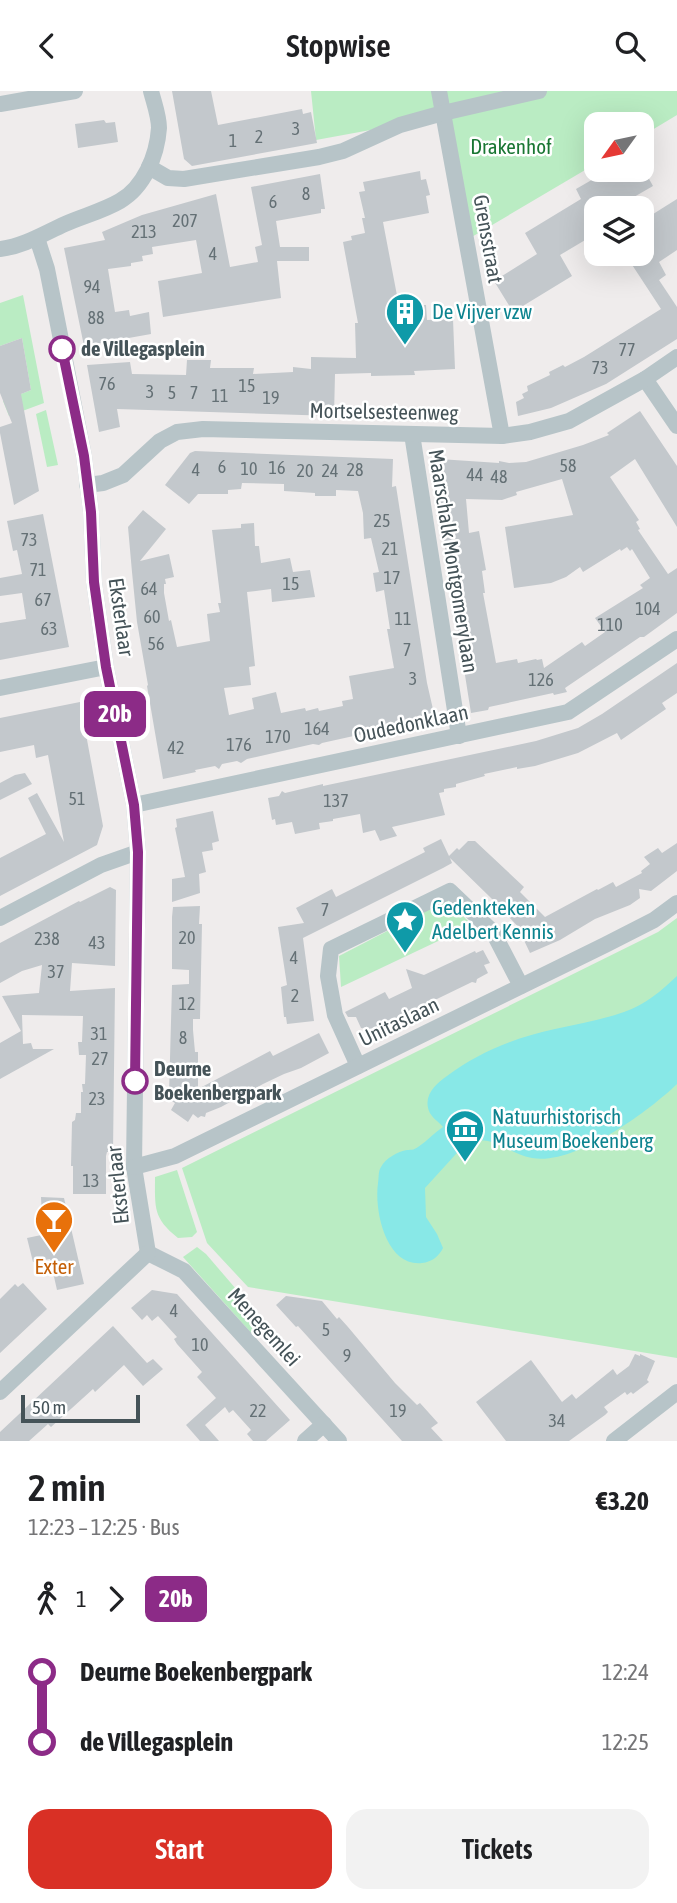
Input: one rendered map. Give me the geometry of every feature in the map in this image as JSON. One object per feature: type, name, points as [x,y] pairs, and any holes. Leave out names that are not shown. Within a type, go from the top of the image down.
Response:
[{"type":"street","points":[[0,104],[75,91]]},
{"type":"street","points":[[0,249],[18,247],[118,203],[135,191],[149,167],[159,126],[151,91]]},
{"type":"street","name":"Grensstraat","points":[[439,91],[502,436]]},
{"type":"street","points":[[149,167],[168,178],[184,179],[318,156],[343,151],[400,125],[539,91]]},
{"type":"street","name":"Eksterlaar","points":[[37,238],[49,279],[84,456],[91,512],[94,582],[106,667],[134,805],[138,852],[134,1167],[148,1253]]},
{"type":"street","name":"Mortselsesteenweg","points":[[87,485],[103,483],[123,475],[160,441],[177,432],[203,429],[502,436],[530,432],[569,421],[645,379],[677,357]]},
{"type":"street","points":[[645,379],[677,426]]},
{"type":"street","name":"Maarschalk Montgomerylaan","points":[[412,434],[458,736]]},
{"type":"street","name":"Oudedonklaan","points":[[134,805],[568,712],[677,639]]},
{"type":"street","points":[[0,688],[106,667]]},
{"type":"street","points":[[0,918],[101,865],[138,852]]},
{"type":"street","points":[[358,1066],[335,1015],[328,976],[331,949],[450,891],[493,932],[521,986]]},
{"type":"street","name":"Unitaslaan","points":[[134,1167],[175,1156],[654,920],[677,903]]},
{"type":"street","points":[[0,1392],[148,1253]]},
{"type":"street","name":"Menegemlei","points":[[148,1253],[184,1271],[339,1441]]},
{"type":"street","points":[[614,1441],[677,1392]]},
{"type":"street","points":[[305,1441],[324,1424]]},
{"type":"green space","name":"Drakenhof","points":[[311,91],[677,91],[677,115],[654,129],[654,112],[584,112],[584,171],[470,238],[447,116],[316,140]]},
{"type":"green space","points":[[23,295],[44,403],[9,416],[3,401],[31,390],[22,338],[0,346],[0,303]]},
{"type":"green space","points":[[46,410],[58,465],[47,467],[36,414]]},
{"type":"green space","points":[[447,900],[472,925],[341,987],[339,956]]},
{"type":"green space","points":[[677,918],[677,1358],[248,1287],[207,1243],[182,1168],[658,932]]},
{"type":"green space","points":[[177,1170],[197,1232],[192,1237],[178,1238],[157,1212],[155,1177]]},
{"type":"green space","points":[[197,1247],[266,1324],[253,1335],[183,1257]]},
{"type":"water","points":[[677,976],[677,1084],[648,1109],[609,1135],[568,1154],[532,1158],[484,1140],[466,1143],[425,1188],[426,1217],[443,1248],[432,1260],[422,1263],[410,1262],[399,1256],[391,1247],[381,1222],[377,1195],[379,1170],[392,1156],[413,1150],[443,1127],[429,1111],[429,1095],[435,1086],[472,1060],[513,1041],[639,1006]]},
{"type":"building","points":[[172,91],[211,91],[218,125],[302,109],[303,114],[311,112],[317,143],[192,166],[184,159]]},
{"type":"building","points":[[104,120],[106,123],[115,122],[118,142],[78,148],[75,124]]},
{"type":"building","points":[[420,171],[421,180],[426,179],[430,195],[426,196],[429,213],[383,222],[399,306],[426,305],[427,320],[453,319],[455,369],[414,371],[415,375],[335,374],[334,416],[117,409],[120,427],[99,432],[87,365],[130,362],[132,374],[186,375],[187,360],[211,360],[210,368],[254,368],[253,374],[293,372],[293,367],[311,369],[311,357],[356,358],[355,323],[358,323],[343,242],[352,240],[351,236],[365,233],[362,218],[365,218],[359,192],[365,191],[363,182]]},
{"type":"building","points":[[320,174],[325,209],[321,209],[321,213],[276,221],[280,247],[309,247],[309,261],[277,261],[281,298],[163,317],[158,281],[202,273],[196,240],[152,247],[153,254],[142,256],[143,261],[131,263],[131,266],[108,269],[115,312],[129,310],[130,316],[149,312],[151,334],[84,346],[64,248],[105,240],[102,232],[142,215],[216,194],[230,267],[258,262],[255,247],[262,245],[251,187]]},
{"type":"building","points":[[588,182],[651,182],[653,186],[636,196],[584,196],[584,241],[560,255],[572,276],[513,312],[494,281],[537,254],[525,233],[581,199],[576,189]]},
{"type":"building","points":[[677,199],[677,250],[659,262],[666,275],[659,280],[677,307],[677,339],[606,384],[551,408],[518,416],[516,402],[524,398],[522,394],[528,391],[527,386],[550,375],[549,372],[584,357],[661,309],[633,266],[654,266],[654,213]]},
{"type":"building","points":[[22,338],[31,390],[21,394],[39,491],[14,505],[0,433],[0,427],[12,423],[0,393],[0,346]]},
{"type":"building","points":[[640,411],[677,466],[677,527],[635,459],[610,477],[639,520],[636,522],[640,529],[638,530],[668,574],[677,568],[677,613],[565,688],[567,692],[471,713],[431,460],[526,462],[583,445],[609,435],[607,433]],"holes":[[[562,479],[573,515],[505,527],[514,588],[551,583],[580,567],[583,572],[627,547],[630,551],[632,549],[650,578],[640,585],[643,588],[595,618],[605,632],[585,646],[582,642],[544,668],[542,659],[518,663],[517,659],[496,663],[483,593],[482,571],[486,570],[479,531],[469,533],[466,499],[502,500],[517,495],[516,492]]]},
{"type":"building","points":[[195,451],[393,459],[392,487],[396,486],[435,718],[247,759],[241,763],[237,761],[222,764],[219,769],[215,766],[163,779],[137,622],[128,527],[143,510],[166,529],[140,561],[169,554],[174,577],[165,579],[164,593],[177,647],[210,641],[207,614],[220,612],[212,530],[241,528],[241,524],[254,523],[255,546],[259,546],[261,563],[290,558],[293,572],[310,570],[315,597],[272,602],[271,589],[247,592],[255,666],[249,667],[251,685],[224,688],[229,715],[254,709],[252,698],[276,692],[281,713],[305,708],[306,711],[318,708],[319,711],[343,706],[342,701],[353,699],[349,676],[394,668],[384,590],[376,592],[373,573],[379,572],[371,538],[364,539],[363,513],[358,491],[336,490],[336,496],[315,496],[315,493],[284,491],[284,484],[242,483],[241,489],[228,490],[228,494],[198,494],[189,504],[165,485],[190,453]]},
{"type":"building","points":[[43,514],[69,647],[0,660],[0,623],[26,619],[22,593],[0,596],[0,578],[22,574],[17,550],[13,551],[7,521]]},
{"type":"building","points":[[677,663],[677,693],[662,703],[666,709],[621,740],[617,733],[578,753],[535,766],[484,774],[485,776],[456,784],[456,787],[444,789],[444,792],[439,793],[445,815],[392,827],[397,836],[380,841],[375,830],[363,833],[360,814],[319,823],[320,829],[295,834],[292,822],[276,825],[275,819],[272,820],[268,798],[279,796],[282,791],[285,793],[323,786],[536,741],[578,728]]},
{"type":"building","points":[[80,702],[103,826],[97,845],[0,896],[0,858],[46,834],[28,798],[37,793],[64,842],[48,755],[36,758],[34,745],[0,752],[0,718]]},
{"type":"building","points":[[25,773],[32,784],[0,800],[0,783]]},
{"type":"building","points":[[213,811],[219,841],[212,843],[213,850],[202,852],[206,872],[199,874],[200,893],[172,902],[172,879],[185,877],[175,828],[176,819]]},
{"type":"building","points":[[441,839],[449,856],[468,841],[475,841],[524,887],[520,892],[545,917],[597,889],[613,882],[616,887],[642,873],[650,864],[644,857],[658,848],[662,853],[677,843],[677,871],[651,891],[639,889],[640,898],[630,905],[595,919],[560,940],[530,953],[521,934],[524,933],[450,858],[452,863],[443,868],[303,938],[314,1021],[287,1024],[281,987],[287,985],[278,927],[304,923],[296,908],[332,889],[336,897],[425,852],[423,848]]},
{"type":"building","points":[[110,887],[116,890],[115,966],[72,963],[70,991],[115,988],[113,1152],[107,1152],[106,1156],[106,1194],[73,1194],[72,1122],[76,1113],[81,1113],[82,1084],[85,1084],[86,1055],[79,1055],[78,1042],[82,1042],[83,1016],[22,1015],[23,1044],[31,1043],[33,1049],[54,1049],[0,1079],[0,1043],[21,1031],[2,996],[39,993],[42,965],[22,971],[0,983],[0,943]]},
{"type":"building","points":[[200,906],[200,1019],[193,1019],[195,1052],[198,1052],[198,1089],[270,1051],[273,1056],[319,1033],[329,1053],[206,1113],[205,1117],[198,1118],[193,1114],[188,1122],[171,1110],[175,1103],[170,1100],[169,1095],[172,985],[189,984],[189,970],[172,969],[172,917],[173,907]]},
{"type":"building","points":[[483,950],[490,963],[484,965],[488,973],[477,979],[476,983],[472,982],[373,1030],[361,1028],[356,1017],[348,1017],[345,1012],[385,992],[389,999],[412,988],[406,969],[424,975],[475,951],[476,953]]},
{"type":"building","points":[[41,1197],[64,1198],[84,1284],[57,1290],[50,1259],[33,1262],[27,1238],[46,1234]]},
{"type":"building","points":[[23,1283],[47,1309],[0,1353],[0,1299],[15,1284],[18,1287]]},
{"type":"building","points":[[152,1290],[177,1294],[290,1420],[266,1441],[253,1441],[247,1434],[251,1430],[233,1410],[229,1413],[225,1407],[205,1425],[219,1441],[200,1441],[186,1425],[216,1398],[197,1377],[202,1372],[177,1344],[174,1339],[177,1337],[158,1316],[152,1321],[147,1315],[142,1320],[131,1308]]},
{"type":"building","points":[[286,1296],[322,1301],[337,1319],[339,1317],[348,1327],[395,1383],[417,1405],[420,1403],[438,1423],[431,1428],[443,1441],[402,1441],[276,1305]]},
{"type":"building","points":[[113,1326],[147,1363],[153,1359],[163,1369],[143,1386],[124,1365],[95,1392],[93,1389],[51,1427],[48,1424],[29,1441],[0,1441],[0,1432]]},
{"type":"building","points":[[635,1354],[655,1361],[647,1380],[649,1382],[633,1394],[631,1392],[627,1395],[625,1392],[604,1407],[608,1412],[605,1415],[569,1441],[506,1441],[476,1402],[531,1360],[562,1402],[572,1394],[576,1399],[613,1369],[617,1375],[629,1366]]},
{"type":"bus line","name":"20b","points":[[62,349],[84,456],[91,512],[94,582],[106,667],[134,805],[138,852],[135,1081]]},
{"type":"place","name":"De Vijver vzw","points":[[405,346]]},
{"type":"place","name":"de Villegasplein","points":[[62,349]]},
{"type":"place","name":"Gedenkteken Adelbert Kennis","points":[[405,954]]},
{"type":"place","name":"Deurne Boekenbergpark","points":[[135,1081]]},
{"type":"place","name":"Natuurhistorisch Museum Boekenberg","points":[[465,1163]]},
{"type":"place","name":"Exter","points":[[54,1254]]}]
